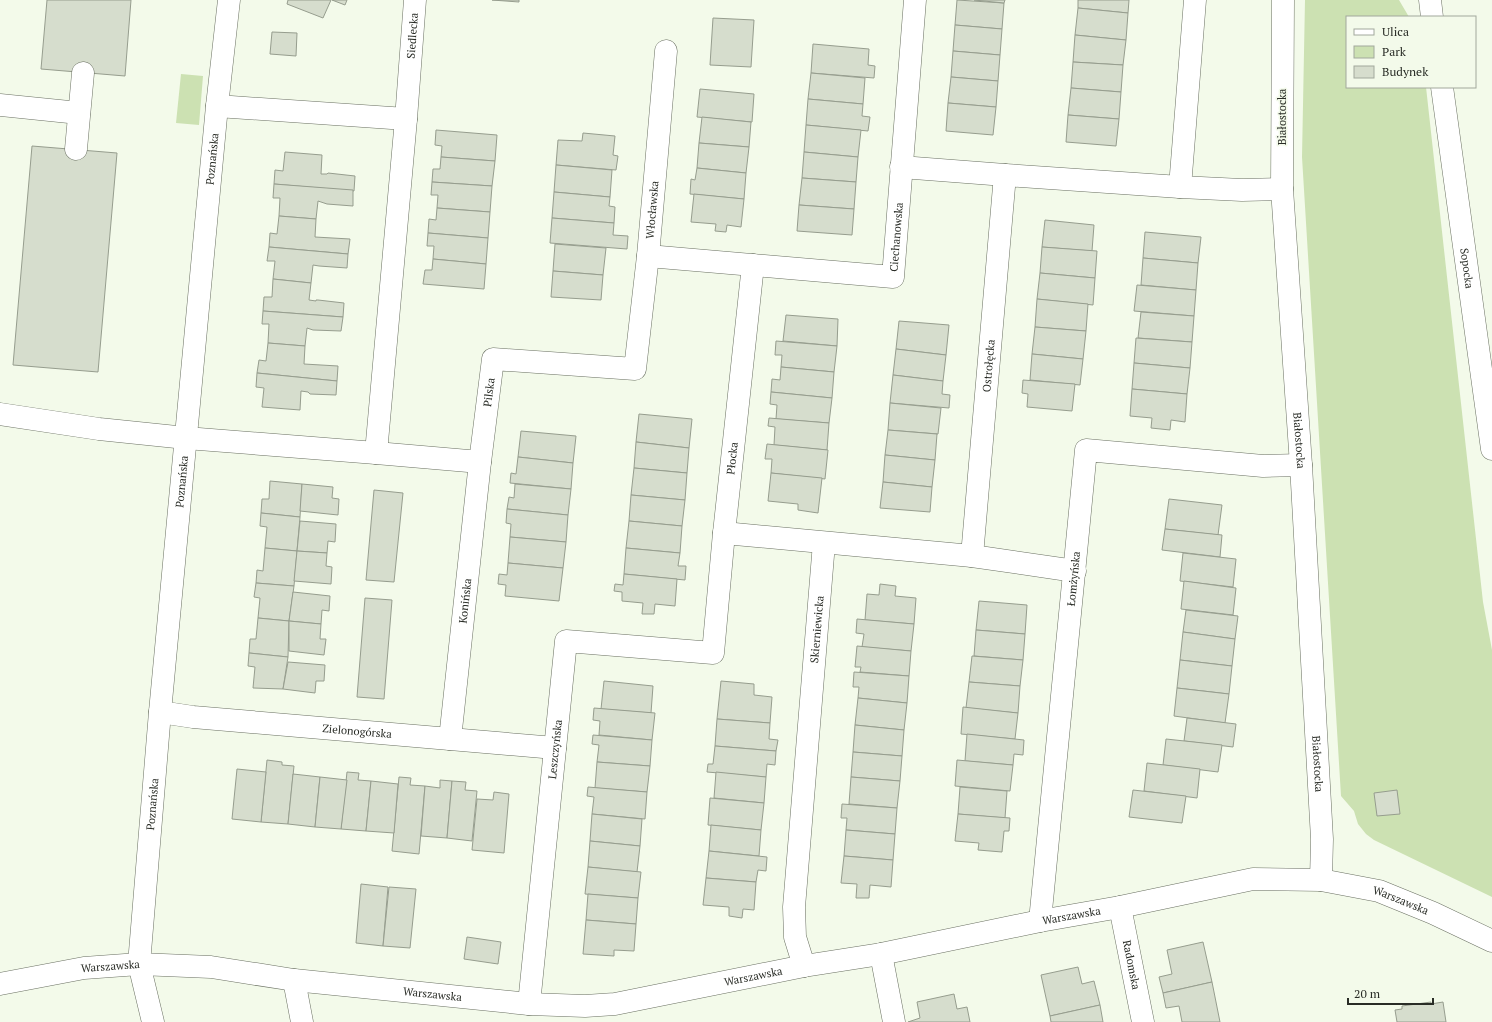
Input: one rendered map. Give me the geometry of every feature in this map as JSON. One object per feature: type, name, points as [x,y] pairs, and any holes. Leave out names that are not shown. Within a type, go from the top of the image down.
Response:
[{"type":"street","name":"Poznańska","points":[[153,1022],[139,964],[160,712],[217,106],[229,0]]},
{"type":"street","name":"Siedlecka","points":[[406,119],[415,0]]},
{"type":"street","name":"Ciechanowska","points":[[648,256],[893,277],[915,0]]},
{"type":"street","points":[[1180,187],[1195,0]]},
{"type":"street","name":"Białostocka","points":[[1283,0],[1282,189],[1301,465],[1322,839],[1321,880]]},
{"type":"street","points":[[1430,0],[1432,16]]},
{"type":"street","name":"Włocławska","points":[[636,369],[648,256],[666,51]]},
{"type":"street","points":[[76,149],[83,72]]},
{"type":"street","name":"Sopocka","points":[[1442,88],[1492,449]]},
{"type":"street","points":[[0,105],[79,113]]},
{"type":"street","points":[[217,106],[406,119],[376,453]]},
{"type":"street","points":[[901,167],[1180,187],[1242,190],[1282,189]]},
{"type":"street","name":"Ostrołęcka","points":[[972,556],[1006,175]]},
{"type":"street","name":"Płocka","points":[[713,653],[724,533],[753,264]]},
{"type":"street","name":"Pilska","points":[[480,462],[493,359],[636,369]]},
{"type":"street","points":[[0,414],[98,429],[186,438],[480,462]]},
{"type":"street","name":"Łomżyńska","points":[[1040,921],[1086,450],[1263,466],[1301,465]]},
{"type":"street","name":"Konińska","points":[[450,738],[480,462]]},
{"type":"street","points":[[724,533],[972,556],[1075,571]]},
{"type":"street","name":"Skierniewicka","points":[[804,966],[795,937],[794,907],[824,543]]},
{"type":"street","name":"Leszczyńska","points":[[529,1004],[566,641],[713,653]]},
{"type":"street","name":"Zielonogórska","points":[[160,712],[193,717],[555,748]]},
{"type":"street","name":"Warszawska","points":[[0,984],[84,968],[139,964],[211,967],[294,980],[529,1004],[586,1014],[615,1004],[644,998],[804,966],[881,954],[1253,879],[1321,880],[1379,891],[1433,913],[1492,941]]},
{"type":"street","name":"Radomska","points":[[1120,907],[1143,1022]]},
{"type":"street","points":[[881,954],[894,1022]]},
{"type":"street","points":[[294,980],[302,1022]]},
{"type":"green space","points":[[1305,0],[1399,0],[1408,16],[1346,16],[1346,88],[1426,88],[1483,602],[1492,650],[1492,897],[1374,840],[1366,834],[1358,824],[1354,811],[1341,796],[1302,157]]},
{"type":"green space","points":[[181,74],[203,76],[199,125],[176,123]]},
{"type":"building","points":[[47,0],[131,0],[125,76],[41,69]]},
{"type":"building","points":[[288,0],[331,0],[323,18],[287,4]]},
{"type":"building","points":[[332,0],[347,0],[345,5]]},
{"type":"building","points":[[492,0],[519,0],[519,2]]},
{"type":"building","points":[[957,0],[1004,3],[1002,29],[955,25]]},
{"type":"building","points":[[974,0],[1005,0],[1004,3]]},
{"type":"building","points":[[1078,0],[1129,0],[1128,13],[1078,8]]},
{"type":"building","points":[[1078,8],[1128,13],[1126,40],[1075,35]]},
{"type":"building","points":[[713,18],[754,20],[751,67],[710,65]]},
{"type":"building","points":[[955,25],[1002,29],[1000,55],[953,51]]},
{"type":"building","points":[[272,32],[297,33],[296,56],[270,54]]},
{"type":"building","points":[[1075,35],[1126,40],[1123,65],[1073,62]]},
{"type":"building","points":[[813,44],[869,49],[868,65],[875,66],[874,78],[811,73]]},
{"type":"building","points":[[953,51],[1000,55],[998,81],[951,77]]},
{"type":"building","points":[[1073,62],[1123,65],[1121,92],[1071,88]]},
{"type":"building","points":[[811,73],[865,78],[863,104],[808,99]]},
{"type":"building","points":[[951,77],[998,81],[996,107],[948,103]]},
{"type":"building","points":[[1071,88],[1121,92],[1119,119],[1068,115]]},
{"type":"building","points":[[700,89],[754,94],[752,122],[697,117]]},
{"type":"building","points":[[808,99],[863,104],[862,116],[870,117],[868,131],[806,125]]},
{"type":"building","points":[[948,103],[996,107],[993,135],[946,131]]},
{"type":"building","points":[[1068,115],[1119,119],[1116,146],[1066,142]]},
{"type":"building","points":[[702,117],[751,122],[749,147],[699,143]]},
{"type":"building","points":[[806,125],[861,130],[858,157],[804,152]]},
{"type":"building","points":[[436,130],[497,135],[495,161],[441,157],[442,146],[435,145]]},
{"type":"building","points":[[583,133],[615,136],[613,155],[618,156],[616,170],[556,165],[558,140],[582,141]]},
{"type":"building","points":[[699,143],[749,147],[746,173],[697,168]]},
{"type":"building","points":[[32,146],[117,153],[98,372],[13,365]]},
{"type":"building","points":[[285,152],[322,155],[321,174],[328,173],[355,176],[354,191],[274,184],[275,170],[283,171]]},
{"type":"building","points":[[804,152],[858,157],[856,182],[802,178]]},
{"type":"building","points":[[441,157],[495,161],[492,186],[432,182],[433,169],[440,169]]},
{"type":"building","points":[[556,165],[612,170],[610,197],[554,192]]},
{"type":"building","points":[[697,168],[746,173],[744,199],[690,194],[691,179],[695,180]]},
{"type":"building","points":[[802,178],[856,182],[854,209],[799,205]]},
{"type":"building","points":[[432,182],[492,186],[490,212],[437,208],[438,195],[431,195]]},
{"type":"building","points":[[274,184],[353,190],[353,206],[327,204],[318,201],[316,219],[279,216],[280,198],[273,198]]},
{"type":"building","points":[[554,192],[610,197],[609,206],[615,207],[614,223],[552,218]]},
{"type":"building","points":[[694,194],[744,199],[741,227],[727,225],[726,232],[715,231],[716,224],[691,222]]},
{"type":"building","points":[[799,205],[854,209],[852,235],[797,231]]},
{"type":"building","points":[[437,208],[490,212],[488,238],[428,233],[429,219],[436,220]]},
{"type":"building","points":[[279,216],[316,219],[315,237],[350,239],[348,254],[269,247],[270,233],[277,234]]},
{"type":"building","points":[[552,218],[614,223],[613,235],[628,236],[627,249],[550,243]]},
{"type":"building","points":[[1045,220],[1094,225],[1092,251],[1042,247]]},
{"type":"building","points":[[1145,232],[1201,237],[1198,263],[1143,258]]},
{"type":"building","points":[[428,233],[488,238],[486,264],[433,259],[434,246],[427,246]]},
{"type":"building","points":[[555,244],[606,248],[603,275],[553,271]]},
{"type":"building","points":[[269,247],[348,254],[347,268],[313,265],[311,283],[273,279],[275,261],[267,261]]},
{"type":"building","points":[[1042,247],[1097,251],[1095,278],[1040,273]]},
{"type":"building","points":[[1143,258],[1198,263],[1196,290],[1141,285]]},
{"type":"building","points":[[433,259],[486,264],[484,289],[423,284],[425,270],[432,270]]},
{"type":"building","points":[[553,271],[603,275],[601,300],[551,297]]},
{"type":"building","points":[[1040,273],[1095,278],[1093,305],[1037,299]]},
{"type":"building","points":[[273,279],[311,283],[309,300],[344,303],[343,317],[263,311],[264,297],[272,297]]},
{"type":"building","points":[[1137,285],[1196,290],[1194,316],[1134,311]]},
{"type":"building","points":[[1037,299],[1088,304],[1086,331],[1035,327]]},
{"type":"building","points":[[263,311],[343,317],[341,331],[313,330],[307,328],[305,346],[268,343],[269,324],[262,324]]},
{"type":"building","points":[[1141,312],[1194,316],[1192,342],[1138,338]]},
{"type":"building","points":[[786,315],[838,319],[837,346],[783,341]]},
{"type":"building","points":[[899,321],[949,325],[946,355],[896,349]]},
{"type":"building","points":[[1035,327],[1086,331],[1083,359],[1032,354]]},
{"type":"building","points":[[1136,338],[1192,342],[1190,368],[1134,363]]},
{"type":"building","points":[[776,341],[837,346],[834,372],[781,367],[782,355],[775,355]]},
{"type":"building","points":[[268,343],[305,346],[304,364],[338,366],[337,381],[257,373],[259,360],[266,361]]},
{"type":"building","points":[[896,349],[946,355],[943,381],[893,375]]},
{"type":"building","points":[[1032,354],[1083,359],[1080,385],[1030,380]]},
{"type":"building","points":[[1134,363],[1190,368],[1187,394],[1132,389]]},
{"type":"building","points":[[781,367],[834,372],[832,398],[771,392],[772,379],[780,380]]},
{"type":"building","points":[[257,373],[337,381],[336,395],[310,394],[308,392],[301,391],[300,410],[262,407],[264,388],[256,387]]},
{"type":"building","points":[[893,375],[943,381],[942,394],[950,395],[949,408],[890,403]]},
{"type":"building","points":[[1023,380],[1075,384],[1072,411],[1027,407],[1028,394],[1022,393]]},
{"type":"building","points":[[1132,389],[1187,394],[1185,422],[1171,420],[1170,430],[1151,428],[1152,418],[1130,416]]},
{"type":"building","points":[[771,392],[832,398],[829,423],[776,419],[777,405],[770,404]]},
{"type":"building","points":[[890,403],[941,408],[938,434],[888,430]]},
{"type":"building","points":[[639,414],[692,419],[689,448],[636,442]]},
{"type":"building","points":[[769,418],[829,423],[827,450],[774,445],[775,427],[768,426]]},
{"type":"building","points":[[888,430],[937,434],[935,460],[885,455]]},
{"type":"building","points":[[521,431],[576,436],[573,463],[518,457]]},
{"type":"building","points":[[636,442],[689,448],[687,473],[634,468]]},
{"type":"building","points":[[767,444],[828,450],[825,479],[771,473],[772,459],[765,459]]},
{"type":"building","points":[[885,455],[935,460],[932,487],[883,482]]},
{"type":"building","points":[[518,457],[573,463],[571,489],[510,483],[511,473],[516,474]]},
{"type":"building","points":[[634,468],[687,473],[685,500],[631,495]]},
{"type":"building","points":[[771,473],[822,478],[818,513],[798,510],[798,504],[768,501]]},
{"type":"building","points":[[270,481],[302,484],[300,517],[261,513],[262,499],[269,499]]},
{"type":"building","points":[[883,482],[932,487],[930,512],[880,508]]},
{"type":"building","points":[[302,484],[333,487],[332,498],[339,499],[338,515],[300,511]]},
{"type":"building","points":[[515,484],[571,489],[568,515],[507,509],[509,497],[514,498]]},
{"type":"building","points":[[374,490],[403,493],[394,582],[366,580]]},
{"type":"building","points":[[631,495],[685,500],[682,526],[629,521]]},
{"type":"building","points":[[1169,499],[1222,505],[1218,535],[1165,529]]},
{"type":"building","points":[[507,509],[568,515],[566,542],[510,537],[511,524],[506,523]]},
{"type":"building","points":[[261,513],[300,517],[297,551],[265,548],[267,527],[260,526]]},
{"type":"building","points":[[300,521],[336,524],[335,542],[328,541],[327,553],[297,551]]},
{"type":"building","points":[[629,521],[682,526],[680,553],[626,548]]},
{"type":"building","points":[[1165,529],[1222,535],[1220,557],[1162,550]]},
{"type":"building","points":[[510,537],[566,542],[563,568],[508,563]]},
{"type":"building","points":[[265,548],[297,551],[294,586],[256,583],[257,570],[263,571]]},
{"type":"building","points":[[626,548],[680,553],[678,566],[686,566],[685,580],[624,574]]},
{"type":"building","points":[[297,551],[327,553],[326,566],[332,567],[331,584],[294,581]]},
{"type":"building","points":[[1183,553],[1236,559],[1233,587],[1180,581]]},
{"type":"building","points":[[508,563],[563,568],[559,601],[505,596],[506,585],[498,584],[499,574],[507,575]]},
{"type":"building","points":[[624,574],[677,579],[675,606],[655,604],[654,614],[642,614],[643,603],[622,601],[622,592],[614,591],[615,584],[623,585]]},
{"type":"building","points":[[1184,581],[1236,588],[1233,615],[1181,609]]},
{"type":"building","points":[[256,583],[294,586],[289,621],[258,618],[260,598],[254,597]]},
{"type":"building","points":[[880,584],[896,586],[895,596],[916,598],[914,624],[865,620],[867,594],[879,595]]},
{"type":"building","points":[[293,592],[330,596],[329,611],[322,610],[321,624],[289,621]]},
{"type":"building","points":[[365,598],[392,600],[384,699],[357,697]]},
{"type":"building","points":[[979,601],[1027,605],[1025,634],[976,630]]},
{"type":"building","points":[[1186,610],[1238,616],[1235,639],[1183,632]]},
{"type":"building","points":[[258,618],[289,621],[288,657],[249,653],[250,639],[256,639]]},
{"type":"building","points":[[857,619],[914,624],[911,651],[862,647],[864,634],[856,633]]},
{"type":"building","points":[[289,621],[321,624],[320,639],[326,639],[324,655],[289,651]]},
{"type":"building","points":[[976,630],[1025,634],[1023,660],[974,656]]},
{"type":"building","points":[[1183,632],[1235,639],[1232,666],[1180,660]]},
{"type":"building","points":[[857,646],[911,651],[909,676],[860,672],[861,667],[855,667]]},
{"type":"building","points":[[249,653],[288,657],[283,689],[253,688],[255,667],[248,666]]},
{"type":"building","points":[[972,656],[1023,660],[1020,686],[969,682]]},
{"type":"building","points":[[1180,660],[1232,666],[1229,694],[1177,688]]},
{"type":"building","points":[[288,662],[325,665],[324,681],[316,681],[315,693],[283,689]]},
{"type":"building","points":[[854,672],[909,676],[907,703],[858,698],[859,687],[853,687]]},
{"type":"building","points":[[604,681],[653,686],[651,713],[601,709]]},
{"type":"building","points":[[721,681],[754,684],[754,695],[772,697],[770,723],[717,719]]},
{"type":"building","points":[[969,682],[1020,686],[1018,713],[966,708]]},
{"type":"building","points":[[1177,688],[1229,694],[1225,723],[1174,716]]},
{"type":"building","points":[[858,698],[907,703],[904,730],[855,725]]},
{"type":"building","points":[[963,707],[1018,713],[1015,739],[961,734]]},
{"type":"building","points":[[594,708],[655,713],[652,740],[599,735],[600,721],[593,720]]},
{"type":"building","points":[[1187,718],[1236,724],[1233,747],[1184,741]]},
{"type":"building","points":[[717,719],[770,723],[769,739],[778,740],[776,751],[715,746]]},
{"type":"building","points":[[855,725],[904,730],[902,756],[853,752]]},
{"type":"building","points":[[967,734],[1024,740],[1023,755],[1014,754],[1013,765],[965,761]]},
{"type":"building","points":[[593,735],[652,740],[650,766],[597,762],[599,745],[592,744]]},
{"type":"building","points":[[1166,739],[1222,745],[1218,772],[1163,765]]},
{"type":"building","points":[[715,746],[776,751],[775,765],[767,764],[766,777],[707,772],[708,764],[713,764]]},
{"type":"building","points":[[853,752],[902,756],[900,781],[851,777]]},
{"type":"building","points":[[267,760],[282,762],[282,765],[294,766],[288,824],[261,822]]},
{"type":"building","points":[[957,760],[1013,765],[1010,791],[955,786]]},
{"type":"building","points":[[597,762],[650,766],[647,792],[595,788]]},
{"type":"building","points":[[1147,763],[1200,769],[1197,798],[1144,791]]},
{"type":"building","points":[[237,769],[266,772],[261,822],[232,819]]},
{"type":"building","points":[[347,772],[359,773],[358,780],[371,781],[366,831],[341,829]]},
{"type":"building","points":[[716,772],[766,777],[764,803],[714,798]]},
{"type":"building","points":[[293,774],[320,777],[315,827],[288,824]]},
{"type":"building","points":[[320,777],[347,780],[341,829],[315,827]]},
{"type":"building","points":[[399,777],[411,778],[410,785],[425,786],[419,854],[392,851]]},
{"type":"building","points":[[851,777],[900,781],[897,808],[849,804]]},
{"type":"building","points":[[440,780],[452,781],[447,838],[421,836],[425,786],[440,788]]},
{"type":"building","points":[[371,781],[398,784],[394,833],[366,831]]},
{"type":"building","points":[[452,781],[466,782],[465,790],[477,791],[472,841],[447,838]]},
{"type":"building","points":[[588,787],[647,792],[645,819],[592,814],[594,797],[587,796]]},
{"type":"building","points":[[960,787],[1007,791],[1005,818],[958,814]]},
{"type":"building","points":[[1133,790],[1186,796],[1182,823],[1129,817]]},
{"type":"building","points":[[1397,790],[1400,814],[1377,816],[1374,793]]},
{"type":"building","points":[[494,792],[509,794],[504,853],[472,850],[477,799],[493,800]]},
{"type":"building","points":[[710,798],[764,803],[761,830],[708,825]]},
{"type":"building","points":[[842,804],[897,808],[895,834],[846,830],[847,818],[841,818]]},
{"type":"building","points":[[592,814],[642,819],[640,846],[590,841]]},
{"type":"building","points":[[958,814],[1010,818],[1009,831],[1004,831],[1002,852],[978,850],[979,843],[955,841]]},
{"type":"building","points":[[711,825],[761,830],[759,856],[709,851]]},
{"type":"building","points":[[846,830],[895,834],[893,860],[844,856]]},
{"type":"building","points":[[590,841],[640,846],[637,872],[588,867]]},
{"type":"building","points":[[709,851],[767,857],[766,871],[758,870],[756,882],[706,878]]},
{"type":"building","points":[[844,856],[893,860],[891,887],[870,885],[869,898],[856,898],[857,884],[841,883]]},
{"type":"building","points":[[588,867],[641,872],[638,898],[585,894]]},
{"type":"building","points":[[706,878],[756,882],[754,910],[743,909],[742,918],[729,916],[729,907],[703,905]]},
{"type":"building","points":[[361,884],[388,887],[383,946],[356,943]]},
{"type":"building","points":[[389,887],[416,889],[410,948],[383,946]]},
{"type":"building","points":[[588,894],[638,898],[636,924],[586,920]]},
{"type":"building","points":[[586,920],[636,924],[634,951],[614,950],[614,956],[583,954]]},
{"type":"building","points":[[467,937],[501,942],[498,964],[464,959]]},
{"type":"building","points":[[1203,942],[1212,982],[1163,993],[1159,977],[1172,974],[1167,950]]},
{"type":"building","points":[[1078,967],[1082,984],[1094,981],[1100,1005],[1050,1016],[1041,975]]},
{"type":"building","points":[[1212,982],[1220,1022],[1182,1022],[1179,1006],[1166,1008],[1163,993]]},
{"type":"building","points":[[954,994],[957,1009],[967,1007],[970,1022],[908,1022],[920,1018],[917,1002]]},
{"type":"building","points":[[1431,1002],[1431,1004],[1443,1002],[1446,1022],[1397,1022],[1395,1010],[1402,1009],[1402,1006]]},
{"type":"building","points":[[1100,1005],[1103,1022],[1051,1022],[1050,1016]]}]
